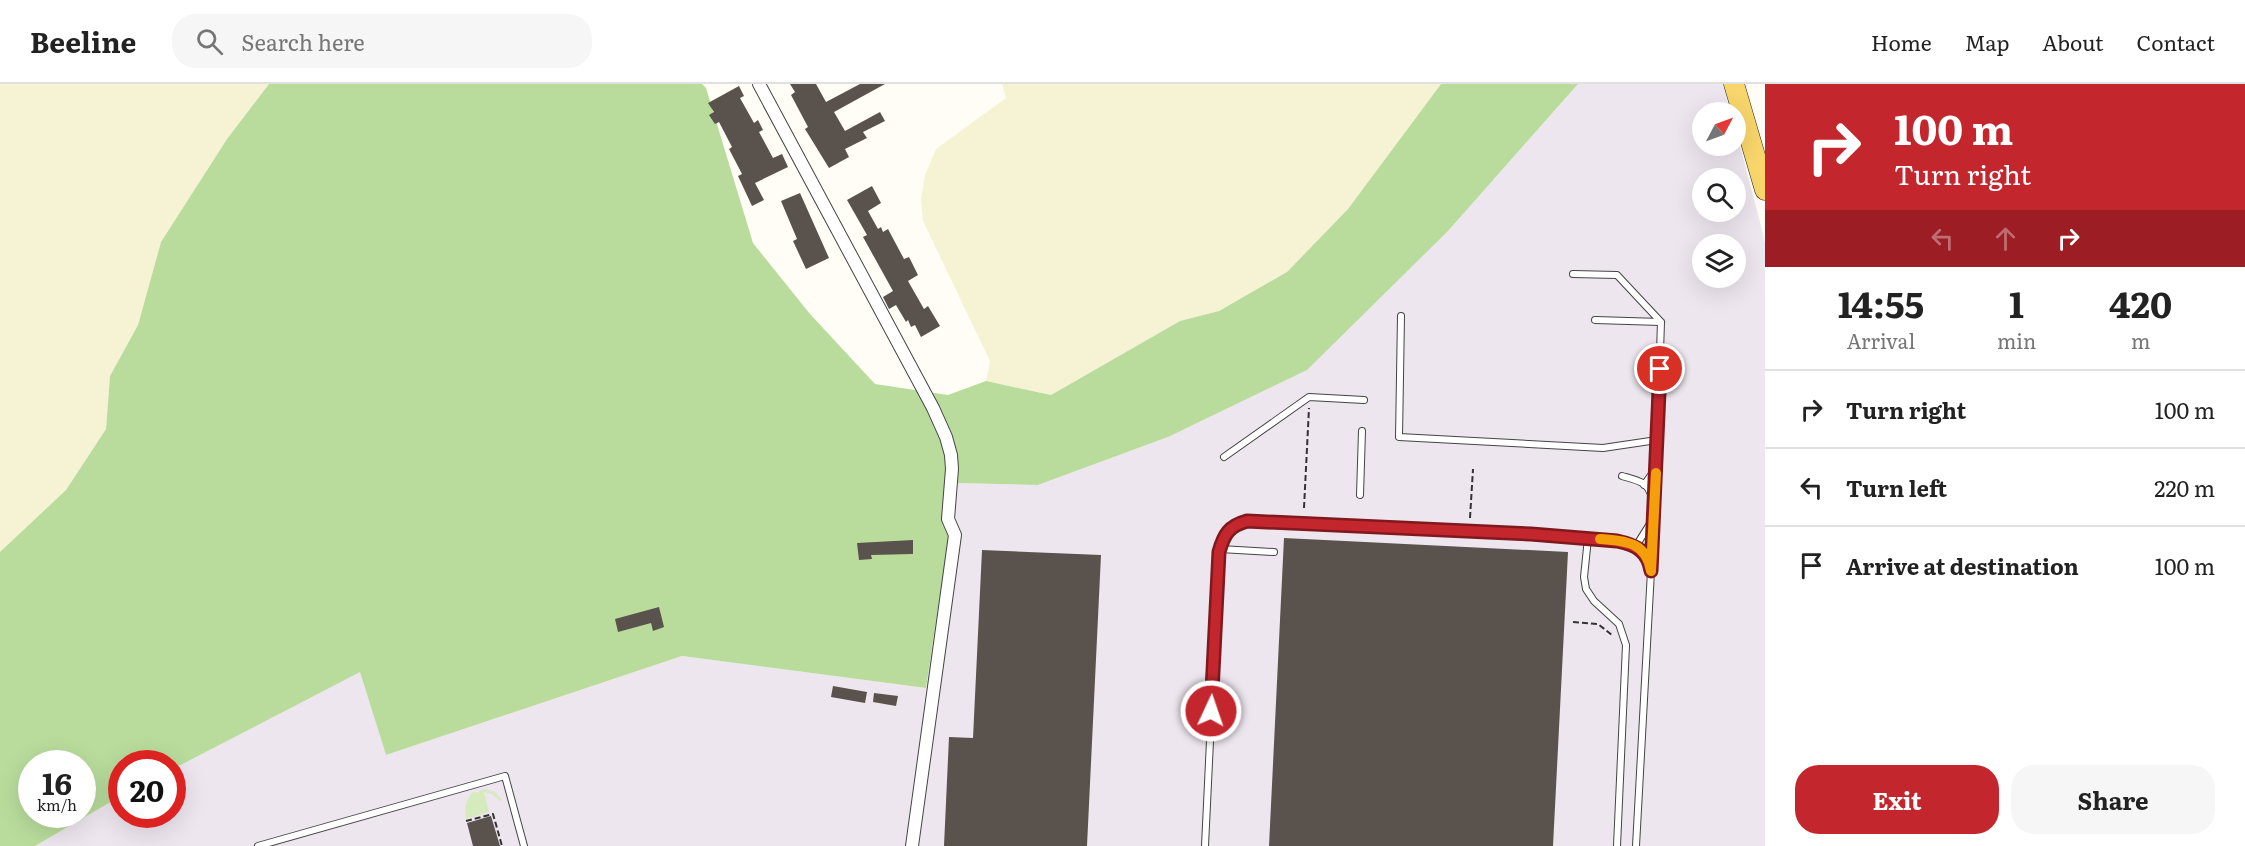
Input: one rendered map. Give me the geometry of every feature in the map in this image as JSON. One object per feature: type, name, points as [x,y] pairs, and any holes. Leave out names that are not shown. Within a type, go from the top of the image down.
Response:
[{"type":"main road","points":[[1734,84],[1765,190]]},
{"type":"street","points":[[759,84],[933,408],[951,455],[948,519],[955,535],[912,846]]},
{"type":"lane","points":[[1573,274],[1617,275],[1661,322],[1654,519],[1636,846]]},
{"type":"lane","points":[[1401,316],[1399,437],[1603,448],[1657,440]]},
{"type":"lane","points":[[1596,320],[1661,322]]},
{"type":"lane","points":[[1224,457],[1309,397],[1364,400]]},
{"type":"lane","points":[[1360,495],[1362,431]]},
{"type":"lane","points":[[1644,485],[1656,467]]},
{"type":"lane","points":[[1622,476],[1644,485],[1654,502]]},
{"type":"lane","points":[[1636,546],[1654,519]]},
{"type":"lane","points":[[1204,846],[1220,549],[1228,529],[1236,524],[1247,521],[1617,541],[1636,546],[1643,551],[1649,559],[1651,571]]},
{"type":"lane","points":[[1588,538],[1584,577],[1586,589],[1594,601],[1620,624],[1625,641],[1617,846]]},
{"type":"lane","points":[[1220,549],[1274,552]]},
{"type":"lane","points":[[258,846],[505,776],[524,846]]},
{"type":"path","points":[[1304,508],[1309,404]]},
{"type":"path","points":[[1470,518],[1473,469]]},
{"type":"path","points":[[1573,622],[1598,624],[1605,628],[1615,641]]},
{"type":"path","points":[[466,821],[494,814],[502,846]]},
{"type":"shaded area","points":[[0,84],[269,84],[227,139],[161,242],[138,325],[110,376],[106,429],[66,490],[0,552]]},
{"type":"shaded area","points":[[1002,84],[1441,84],[1348,209],[1287,272],[1219,311],[1180,321],[1051,395],[986,381],[990,361],[923,221],[921,199],[925,175],[936,149],[1006,98]]},
{"type":"shaded area","points":[[1578,84],[1723,84],[1728,102],[1692,102],[1692,156],[1742,156],[1746,168],[1692,168],[1692,222],[1746,222],[1746,170],[1765,243],[1765,846],[35,846],[66,828],[96,828],[96,811],[108,804],[108,828],[186,828],[186,762],[360,671],[386,755],[682,656],[926,688],[957,483],[1038,485],[1168,437],[1448,231]]},
{"type":"green space","points":[[269,84],[702,84],[706,88],[753,243],[810,314],[875,384],[948,395],[986,381],[1051,395],[1180,321],[1219,311],[1287,272],[1348,209],[1441,84],[1578,84],[1448,231],[1307,370],[1168,437],[1038,485],[957,483],[926,688],[682,656],[386,755],[360,672],[186,762],[186,750],[108,750],[108,804],[96,811],[96,750],[18,750],[18,828],[66,828],[35,846],[0,846],[0,552],[66,490],[106,429],[110,376],[138,325],[161,242],[227,139]]},
{"type":"green space","points":[[484,789],[495,792],[502,800],[484,792],[489,812],[466,819],[467,800],[474,791],[476,793]]},
{"type":"building","points":[[790,84],[816,84],[826,102],[860,84],[885,84],[834,112],[845,131],[880,112],[885,121],[863,132],[867,138],[845,149],[849,157],[829,168],[805,129],[808,127],[791,95],[795,92]]},
{"type":"building","points":[[739,86],[744,96],[740,98],[754,123],[758,120],[763,130],[759,132],[773,158],[782,154],[788,167],[755,183],[764,200],[752,206],[738,176],[742,174],[729,149],[732,147],[719,122],[715,124],[709,115],[714,112],[708,103]]},
{"type":"building","points":[[872,186],[881,203],[868,211],[878,229],[881,227],[883,232],[888,229],[904,259],[909,257],[918,275],[908,281],[924,309],[928,306],[940,326],[921,337],[915,325],[911,327],[908,320],[906,322],[896,305],[889,309],[883,297],[893,291],[863,237],[867,235],[847,200]]},
{"type":"building","points":[[800,193],[829,258],[806,269],[793,241],[797,239],[781,201]]},
{"type":"building","points":[[1284,538],[1568,552],[1553,846],[1269,846]]},
{"type":"building","points":[[913,540],[913,554],[871,555],[872,559],[859,560],[857,543]]},
{"type":"building","points":[[982,550],[1101,555],[1087,846],[944,846],[949,737],[973,738]]},
{"type":"building","points":[[659,607],[664,627],[653,631],[651,623],[618,632],[615,619]]},
{"type":"building","points":[[833,686],[867,692],[865,703],[831,697]]},
{"type":"building","points":[[874,693],[898,696],[896,706],[873,702]]},
{"type":"building","points":[[491,816],[500,846],[473,846],[467,823]]},
{"type":"slow traffic","points":[[1600,539],[1636,546],[1649,559],[1651,571],[1656,473]]},
{"type":"route","points":[[1211,711],[1219,552],[1228,529],[1236,524],[1247,521],[1531,534],[1617,541],[1629,543],[1643,551],[1649,559],[1651,571],[1660,369]]}]
